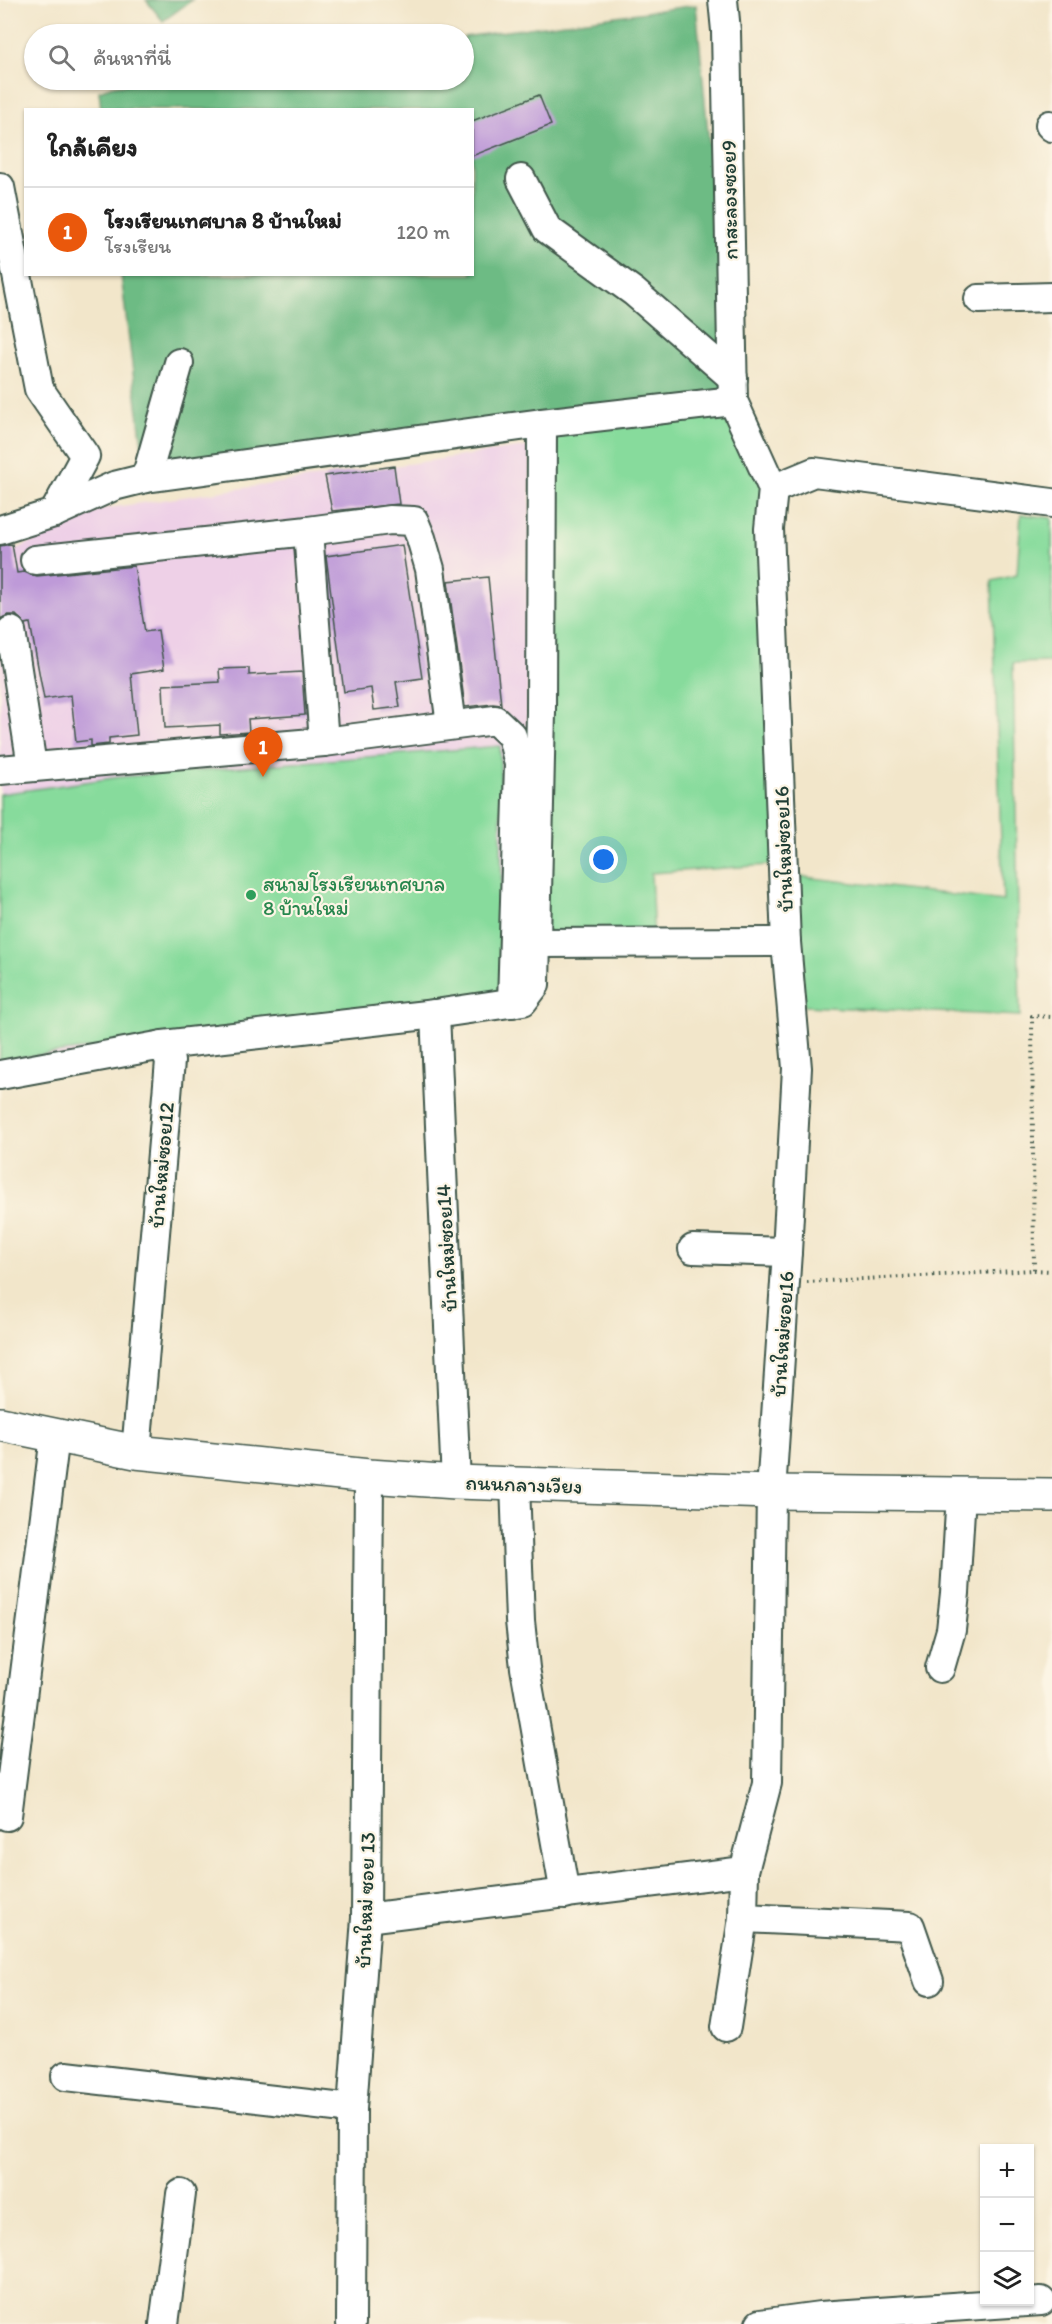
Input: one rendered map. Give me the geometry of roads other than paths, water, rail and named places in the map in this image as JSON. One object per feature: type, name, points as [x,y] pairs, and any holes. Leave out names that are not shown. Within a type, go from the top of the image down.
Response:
[{"type":"main road","name":"ถนนกลางเวียง","points":[[0,1424],[136,1452],[369,1476],[456,1482],[771,1492],[1052,1495]]},
{"type":"street","name":"กาสะลองซอย9","points":[[723,0],[726,31],[733,389]]},
{"type":"street","points":[[521,179],[547,229],[634,292],[733,389],[773,489],[814,472],[1052,502]]},
{"type":"street","points":[[0,187],[39,389],[85,456],[54,513]]},
{"type":"street","points":[[979,299],[1052,297]]},
{"type":"street","points":[[146,478],[179,363]]},
{"type":"street","points":[[0,530],[54,513],[114,486],[146,478],[542,423],[733,389]]},
{"type":"street","points":[[0,1075],[163,1045],[524,1002],[535,985],[541,712],[542,423]]},
{"type":"street","name":"บ้านใหม่ซอย16","points":[[726,2027],[743,1917],[744,1870],[767,1783],[771,1492],[788,1252],[797,1068],[786,942],[769,529],[773,489]]},
{"type":"street","points":[[35,560],[390,520],[414,521],[422,538],[430,569],[451,725]]},
{"type":"street","points":[[308,531],[324,742]]},
{"type":"street","points":[[11,632],[32,766]]},
{"type":"street","points":[[0,770],[324,742],[495,720],[512,736],[519,764],[512,1003]]},
{"type":"street","points":[[536,943],[786,942]]},
{"type":"street","name":"บ้านใหม่ซอย14","points":[[435,1014],[456,1482]]},
{"type":"street","name":"บ้านใหม่ซอย12","points":[[136,1452],[170,1061],[163,1045]]},
{"type":"street","points":[[693,1249],[788,1252]]},
{"type":"street","points":[[7,1816],[55,1436]]},
{"type":"street","name":"บ้านใหม่ ซอย 13","points":[[351,2324],[352,2109],[366,1918],[369,1476]]},
{"type":"street","points":[[515,1484],[520,1621],[525,1668],[565,1893]]},
{"type":"street","points":[[940,1668],[951,1630],[961,1494]]},
{"type":"street","points":[[366,1918],[744,1870]]},
{"type":"street","points":[[743,1917],[910,1926],[928,1981]]},
{"type":"street","points":[[66,2076],[352,2109]]},
{"type":"street","points":[[164,2324],[182,2194]]},
{"type":"street","points":[[760,2324],[820,2316],[1041,2301]]},
{"type":"place","name":"โรงเรียนเทศบาล 8 บ้านใหม่","points":[[263,777]]},
{"type":"place","name":"สนามโรงเรียนเทศบาล 8 บ้านใหม่","points":[[251,895]]}]
